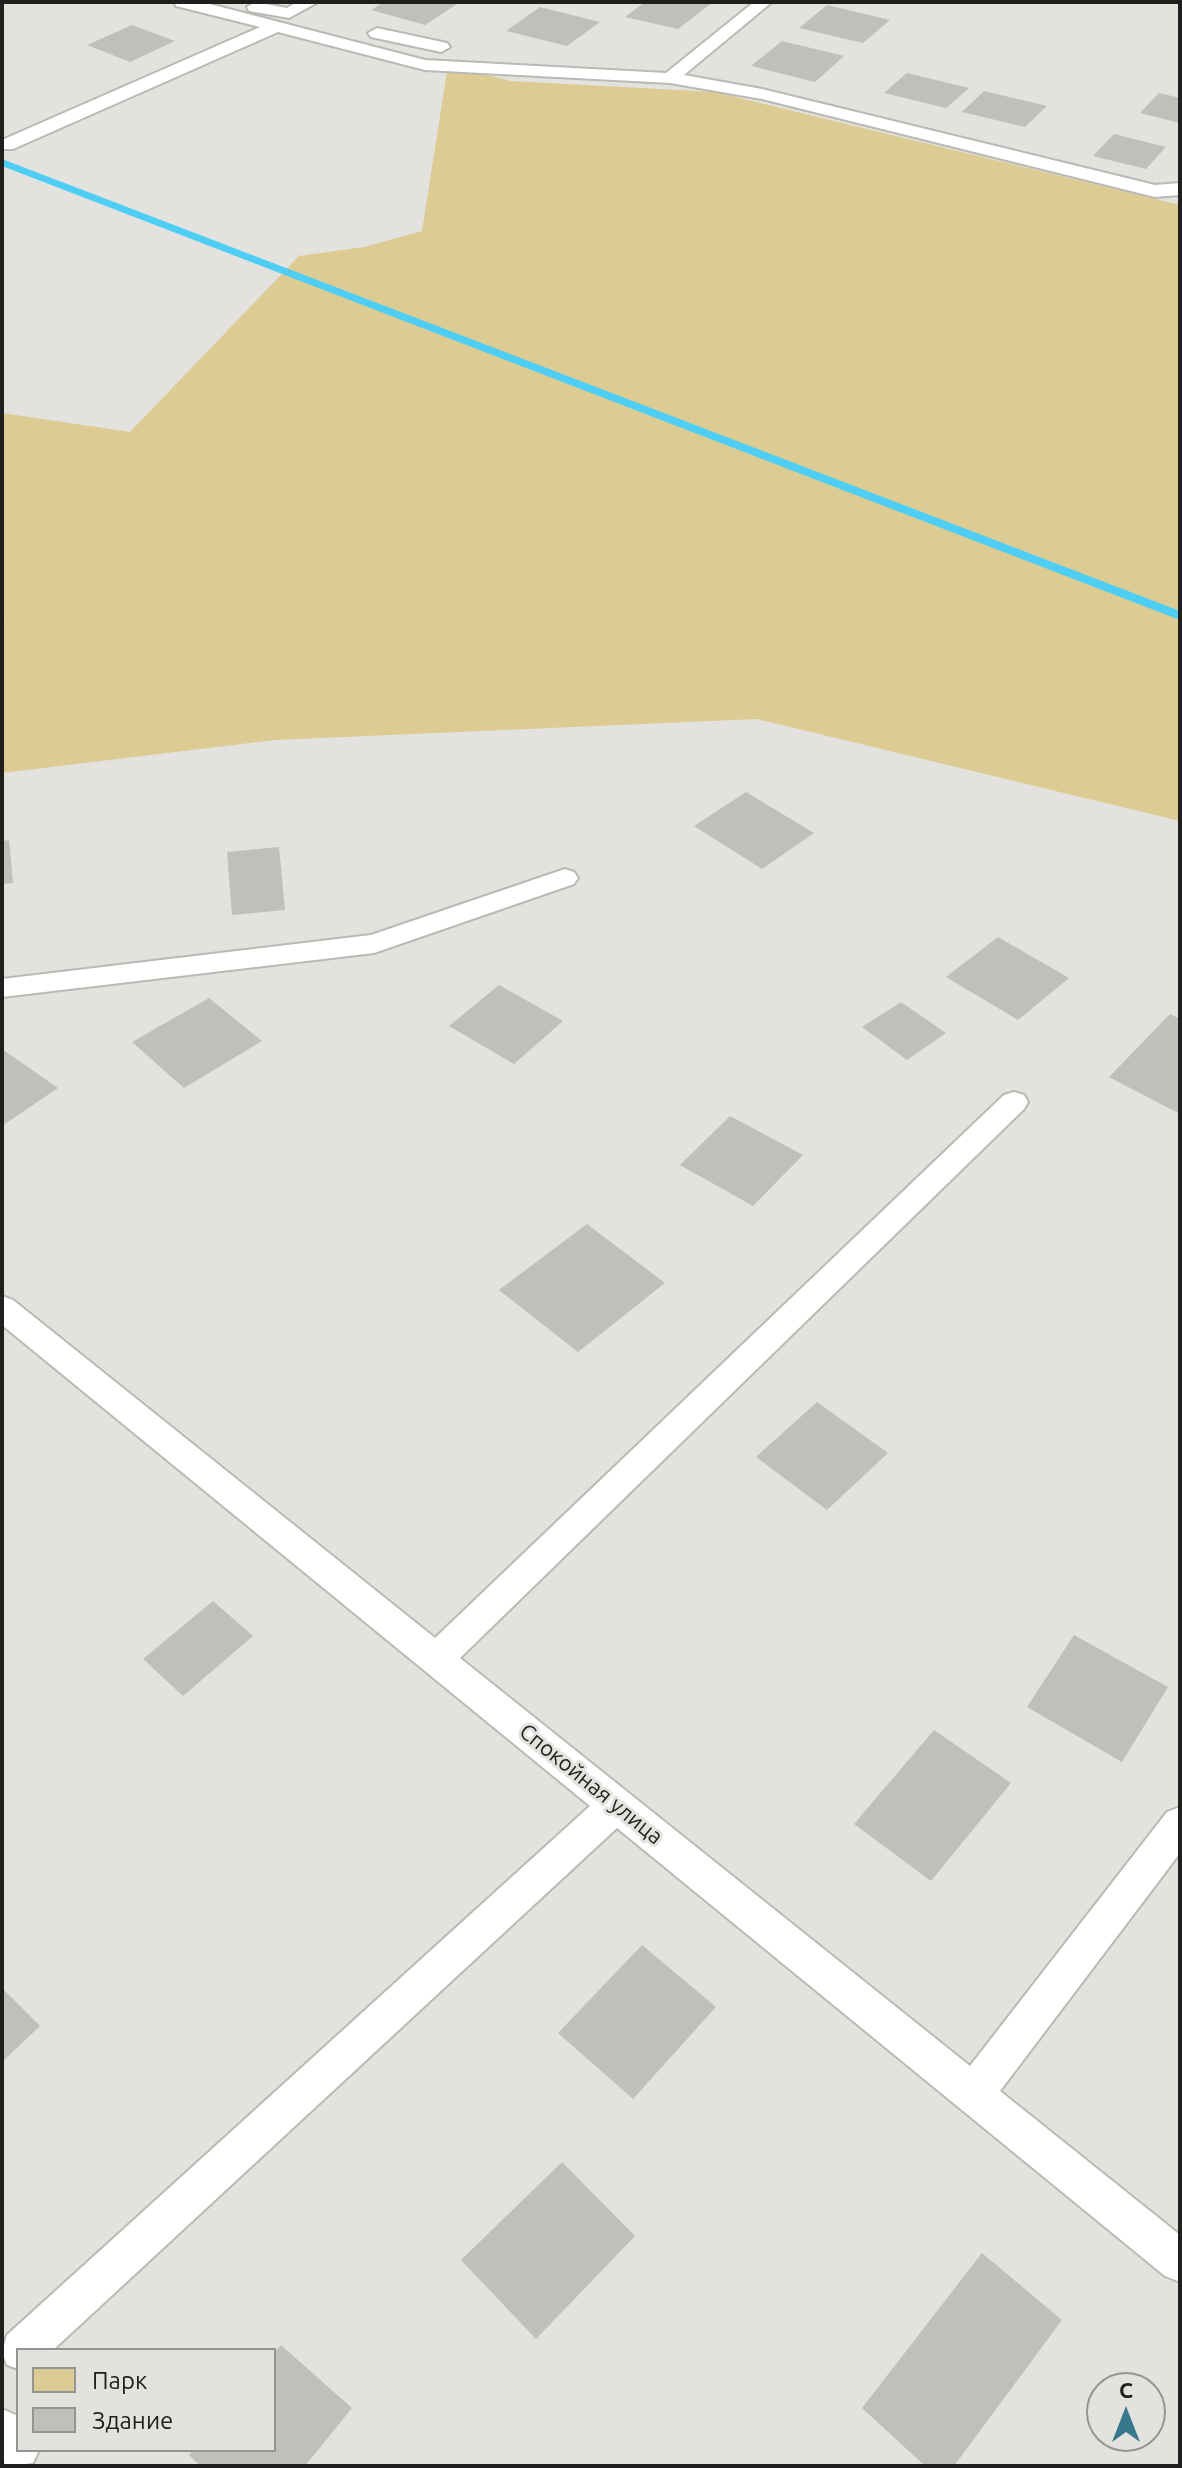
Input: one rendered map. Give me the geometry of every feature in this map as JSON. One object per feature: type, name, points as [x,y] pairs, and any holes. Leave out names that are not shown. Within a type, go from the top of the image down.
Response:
[{"type":"lane","points":[[182,2],[425,65],[670,78],[762,94],[1155,191],[1180,189]]},
{"type":"lane","points":[[237,2],[335,23]]},
{"type":"lane","points":[[289,13],[310,2]]},
{"type":"lane","points":[[670,78],[764,2]]},
{"type":"lane","points":[[7,145],[275,27]]},
{"type":"lane","points":[[365,30],[441,47]]},
{"type":"lane","points":[[2,988],[374,944],[565,878]]},
{"type":"lane","points":[[436,1659],[1014,1102]]},
{"type":"lane","name":"Спокойная улица","points":[[2,1308],[1180,2261]]},
{"type":"lane","points":[[24,2348],[617,1805]]},
{"type":"lane","points":[[973,2094],[1180,1824]]},
{"type":"lane","points":[[2,2430],[16,2446]]},
{"type":"green space","points":[[448,65],[511,81],[715,92],[1180,205],[1180,821],[757,719],[275,740],[2,773],[2,623],[5,620],[2,618],[2,413],[130,432],[299,256],[364,247],[422,231]]},
{"type":"building","points":[[384,2],[460,2],[425,25],[371,10]]},
{"type":"building","points":[[645,2],[712,3],[678,29],[625,17]]},
{"type":"building","points":[[827,5],[890,20],[863,43],[799,28]]},
{"type":"building","points":[[540,7],[600,22],[567,46],[506,31]]},
{"type":"building","points":[[132,25],[175,41],[130,62],[87,45]]},
{"type":"building","points":[[782,41],[844,56],[815,82],[751,66]]},
{"type":"building","points":[[907,73],[969,88],[946,108],[884,93]]},
{"type":"building","points":[[984,91],[1047,106],[1025,127],[962,112]]},
{"type":"building","points":[[1159,93],[1180,98],[1180,123],[1140,113]]},
{"type":"building","points":[[1114,134],[1166,147],[1146,169],[1093,156]]},
{"type":"building","points":[[746,792],[814,833],[762,869],[694,826]]},
{"type":"building","points":[[9,840],[13,883],[2,884],[2,841]]},
{"type":"building","points":[[279,847],[285,910],[232,915],[227,852]]},
{"type":"building","points":[[998,937],[1069,978],[1018,1020],[946,977]]},
{"type":"building","points":[[499,985],[563,1021],[514,1064],[449,1026]]},
{"type":"building","points":[[209,998],[262,1041],[184,1088],[132,1042]]},
{"type":"building","points":[[901,1002],[946,1033],[907,1060],[862,1027]]},
{"type":"building","points":[[1170,1014],[1180,1019],[1180,1114],[1109,1077]]},
{"type":"building","points":[[2,1049],[58,1088],[2,1126]]},
{"type":"building","points":[[730,1116],[803,1155],[753,1206],[680,1165]]},
{"type":"building","points":[[587,1224],[665,1283],[578,1352],[499,1290]]},
{"type":"building","points":[[817,1402],[888,1453],[827,1510],[756,1457]]},
{"type":"building","points":[[213,1601],[253,1636],[183,1696],[143,1659]]},
{"type":"building","points":[[1074,1635],[1168,1687],[1122,1762],[1027,1707]]},
{"type":"building","points":[[934,1730],[1011,1783],[931,1881],[854,1824]]},
{"type":"building","points":[[642,1945],[716,2007],[633,2099],[558,2033]]},
{"type":"building","points":[[2,1988],[40,2026],[2,2062]]},
{"type":"building","points":[[562,2162],[635,2236],[536,2339],[461,2260]]},
{"type":"building","points":[[982,2253],[1062,2320],[954,2466],[925,2466],[862,2408]]},
{"type":"building","points":[[281,2345],[352,2408],[305,2466],[200,2466],[189,2455],[191,2452],[276,2452],[276,2351]]},
{"type":"waterway","points":[[2,162],[1180,616]]}]
